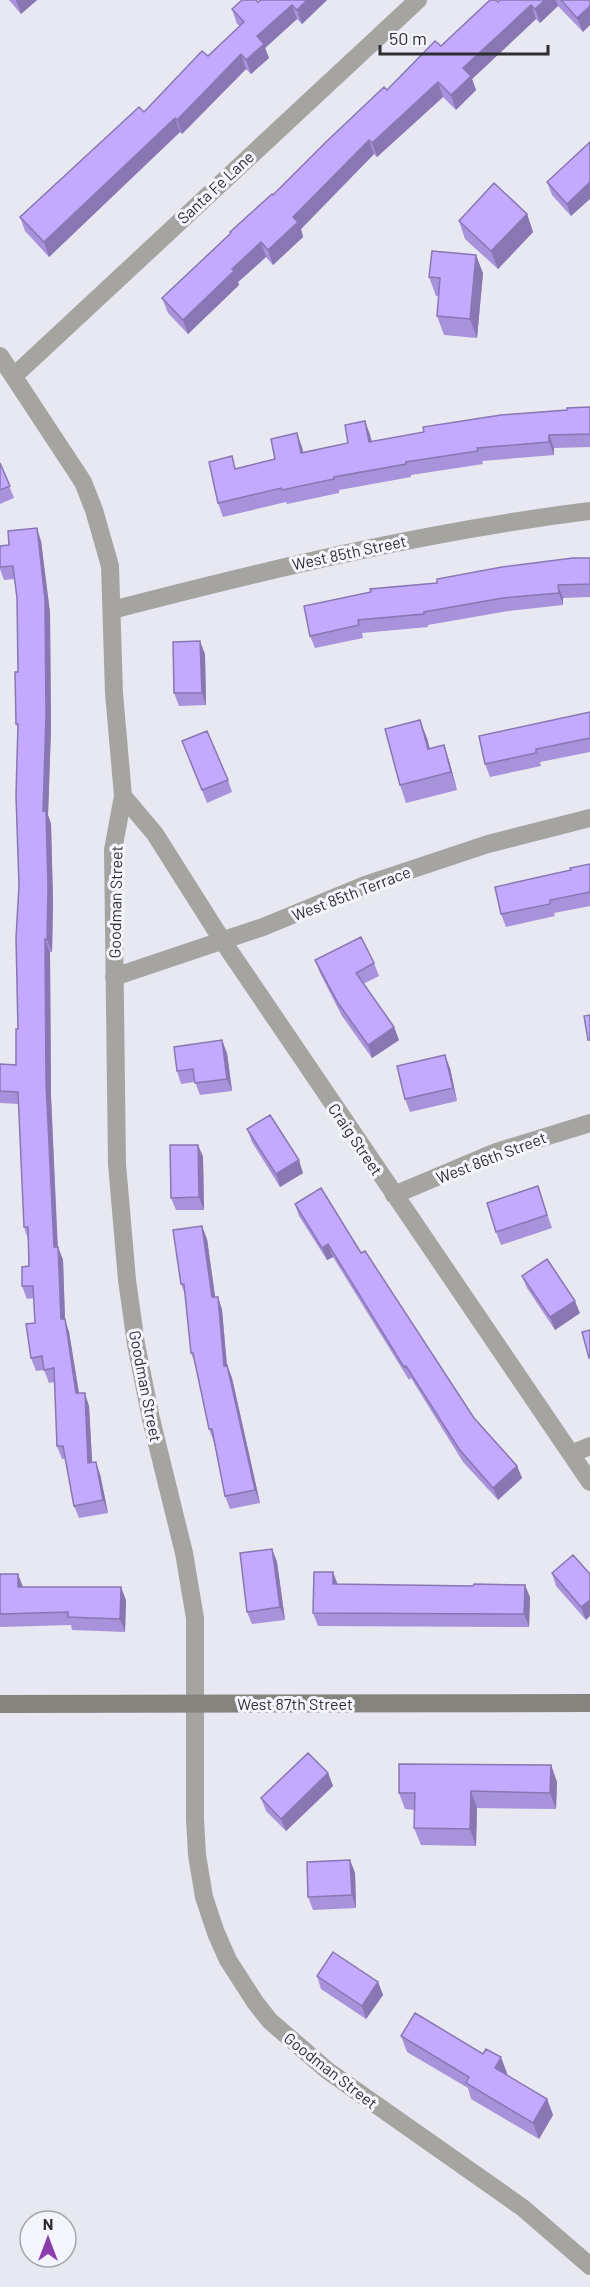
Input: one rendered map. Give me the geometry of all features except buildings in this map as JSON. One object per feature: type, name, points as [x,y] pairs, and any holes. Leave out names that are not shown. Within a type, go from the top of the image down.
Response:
[{"type":"street","name":"Santa Fe Lane","points":[[14,376],[418,0]]},
{"type":"street","name":"Goodman Street","points":[[0,356],[82,482],[94,510],[110,566],[114,693],[123,796],[113,850],[115,1118],[127,1280],[151,1419],[184,1553],[195,1618],[196,1831],[197,1855],[204,1897],[228,1960],[270,2021],[328,2072],[523,2208],[590,2265]]},
{"type":"street","name":"West 85th Street","points":[[112,610],[372,546],[590,511]]},
{"type":"street","name":"Craig Street","points":[[123,796],[155,834],[222,940],[590,1482]]},
{"type":"street","name":"West 85th Terrace","points":[[114,976],[263,927],[365,885],[488,844],[590,818]]},
{"type":"street","name":"West 86th Street","points":[[394,1195],[496,1152],[590,1123]]},
{"type":"street","points":[[571,1454],[590,1446]]},
{"type":"street","name":"West 87th Street","points":[[0,1704],[590,1703]]}]
